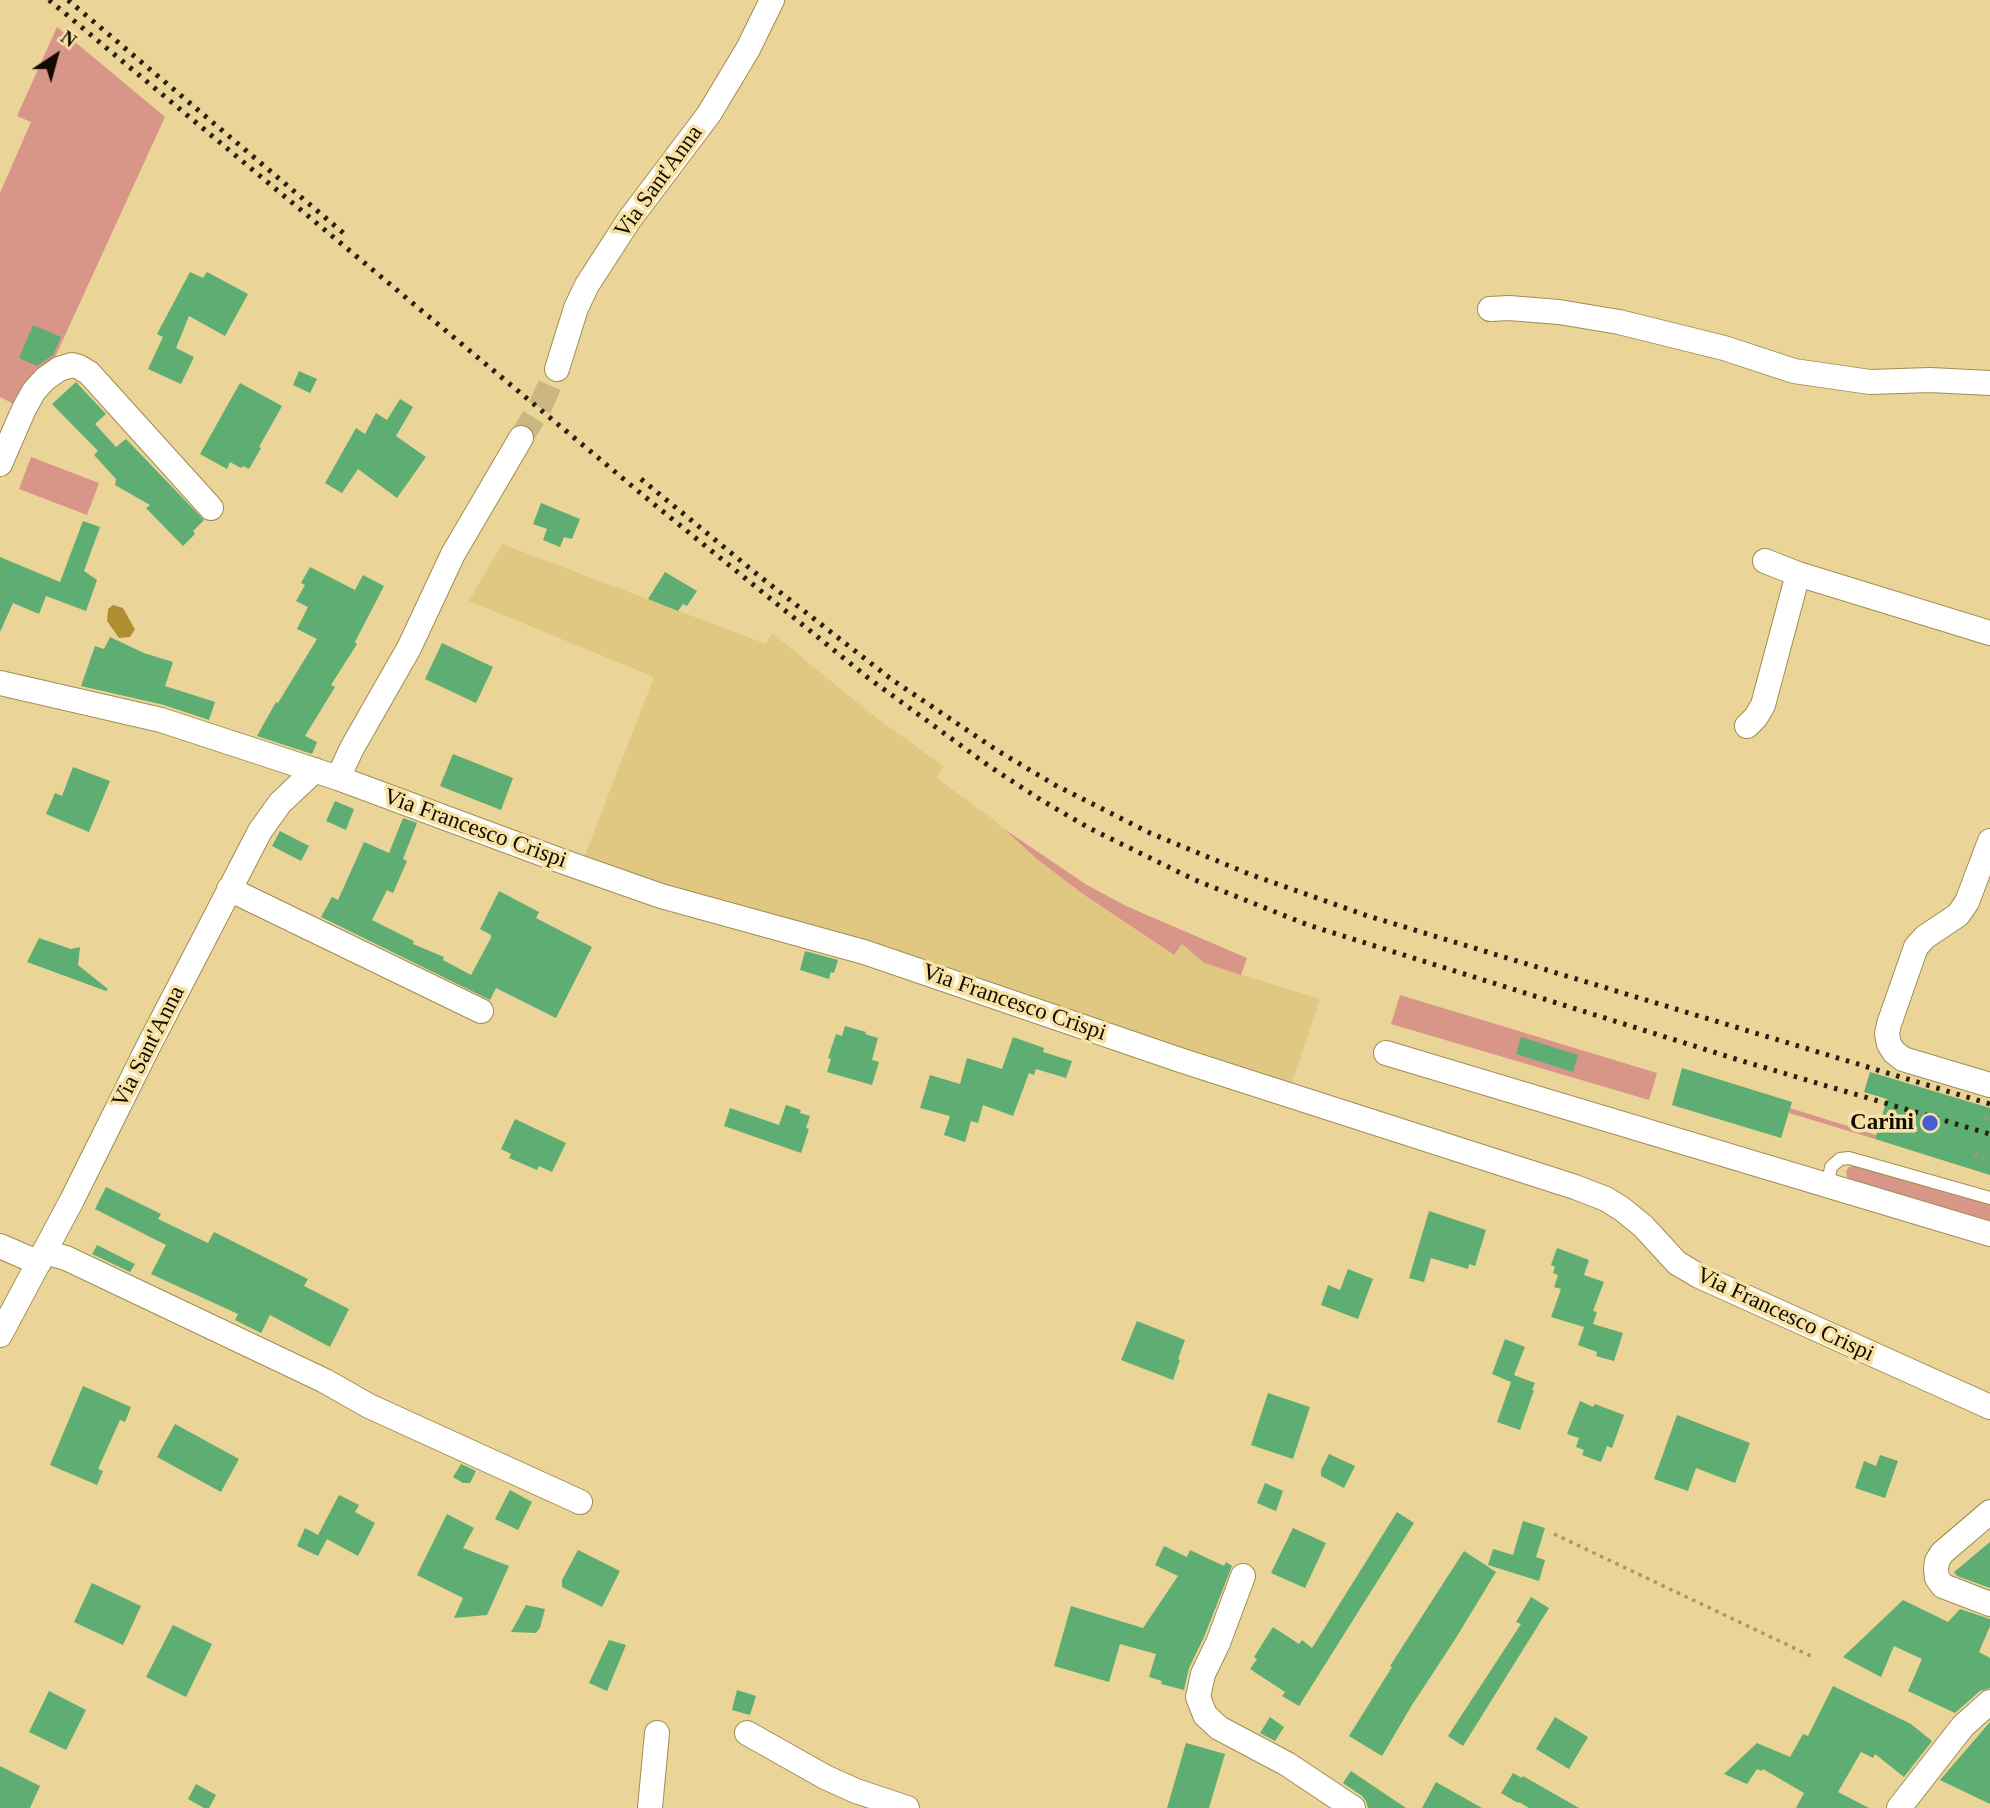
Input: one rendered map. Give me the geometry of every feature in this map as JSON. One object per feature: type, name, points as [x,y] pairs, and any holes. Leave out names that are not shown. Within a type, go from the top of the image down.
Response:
[{"type":"street","name":"Via Sant'Anna","points":[[557,369],[576,308],[587,285],[629,220],[709,114],[748,49],[772,0]]},
{"type":"street","points":[[1490,309],[1559,312],[1619,322],[1724,348],[1794,371],[1871,382],[1930,380],[1990,383]]},
{"type":"street","points":[[0,464],[34,391],[59,369],[72,365],[89,373],[211,508]]},
{"type":"street","points":[[338,778],[352,748],[409,649],[453,554],[521,438]]},
{"type":"street","points":[[1765,561],[1798,574],[1990,633]]},
{"type":"street","points":[[1747,726],[1763,705],[1798,574]]},
{"type":"street","name":"Via Francesco Crispi","points":[[0,683],[162,720],[338,778],[661,896],[864,952],[1183,1061],[1596,1195],[1632,1217],[1677,1263],[1699,1276],[1990,1407]]},
{"type":"street","name":"Via Sant'Anna","points":[[0,1335],[260,831],[280,803],[315,770]]},
{"type":"street","points":[[1990,841],[1968,902],[1958,915],[1916,947],[1889,1024],[1888,1034],[1889,1044],[1903,1059],[1990,1085]]},
{"type":"street","points":[[229,889],[481,1011]]},
{"type":"street","points":[[1386,1053],[1990,1234]]},
{"type":"street","points":[[0,1246],[42,1258],[66,1258],[325,1381],[369,1406],[580,1502]]},
{"type":"street","points":[[1990,1512],[1942,1553],[1936,1569],[1937,1578],[1943,1586],[1990,1604]]},
{"type":"street","points":[[1243,1576],[1218,1643],[1203,1674],[1198,1697],[1205,1715],[1219,1728],[1287,1764],[1353,1808]]},
{"type":"street","points":[[1899,1808],[1964,1726],[1990,1702]]},
{"type":"street","points":[[650,1808],[657,1733]]},
{"type":"street","points":[[747,1733],[825,1777],[856,1791],[907,1808]]},
{"type":"lane","points":[[1854,1194],[1840,1189],[1829,1178],[1831,1167],[1840,1159],[1858,1159],[1990,1198]]},
{"type":"path","points":[[1974,1155],[1990,1160]]},
{"type":"path","points":[[1554,1534],[1815,1658]]},
{"type":"shaded area","points":[[57,27],[165,117],[45,379],[24,409],[0,397],[0,193],[31,122],[17,116]]},
{"type":"shaded area","points":[[31,457],[99,483],[87,515],[19,489]]},
{"type":"shaded area","points":[[502,544],[766,644],[772,633],[870,713],[944,767],[936,778],[989,816],[1038,860],[1173,955],[1182,944],[1204,963],[1320,999],[1288,1095],[580,868],[654,677],[469,601]]},
{"type":"shaded area","points":[[113,605],[123,608],[135,629],[130,637],[119,638],[107,621],[108,609]]},
{"type":"shaded area","points":[[1004,829],[1087,885],[1126,906],[1247,958],[1241,975],[1204,963],[1182,944],[1174,955],[1083,894],[1038,860]]},
{"type":"shaded area","points":[[1400,995],[1657,1073],[1649,1100],[1391,1024]]},
{"type":"shaded area","points":[[1790,1108],[1876,1135],[1875,1139],[1789,1113]]},
{"type":"shaded area","points":[[1855,1166],[1990,1205],[1990,1222],[1852,1181],[1847,1177],[1846,1171]]},
{"type":"building","points":[[190,272],[203,278],[207,272],[248,294],[225,336],[189,316],[176,348],[194,357],[181,384],[148,369],[163,337],[157,334]]},
{"type":"building","points":[[33,325],[61,337],[53,355],[37,366],[19,358]]},
{"type":"building","points":[[299,371],[317,379],[310,393],[293,385]]},
{"type":"building","points":[[76,382],[106,414],[95,424],[116,447],[126,439],[204,520],[183,546],[146,508],[150,505],[115,485],[116,479],[94,455],[98,451],[52,404]]},
{"type":"building","points":[[240,383],[282,406],[249,469],[230,462],[227,469],[200,454]]},
{"type":"building","points":[[400,399],[413,407],[396,436],[426,457],[397,498],[358,469],[342,493],[325,483],[356,428],[365,434],[376,413],[387,420]]},
{"type":"building","points":[[541,503],[580,519],[572,539],[564,537],[560,547],[543,540],[547,529],[533,524]]},
{"type":"building","points":[[83,521],[100,527],[84,571],[97,580],[86,611],[46,596],[39,614],[13,603],[0,632],[0,557],[60,582]]},
{"type":"building","points":[[310,567],[355,590],[363,575],[384,586],[355,642],[357,644],[331,685],[335,687],[305,736],[317,742],[312,754],[257,736],[317,639],[297,629],[308,607],[296,601],[305,585],[301,583]]},
{"type":"building","points":[[665,572],[697,591],[687,606],[683,604],[678,611],[648,599]]},
{"type":"building","points":[[110,637],[144,653],[173,662],[165,686],[215,702],[209,720],[164,705],[81,686],[95,646],[104,649]]},
{"type":"building","points":[[442,643],[493,667],[476,703],[425,679]]},
{"type":"building","points":[[453,754],[513,778],[501,810],[440,786]]},
{"type":"building","points":[[73,767],[110,781],[89,832],[46,814],[55,793],[62,796]]},
{"type":"building","points":[[335,801],[354,809],[346,830],[326,821]]},
{"type":"building","points":[[403,818],[417,823],[403,859],[407,861],[393,893],[387,890],[372,920],[414,941],[413,944],[444,957],[443,960],[471,975],[491,938],[491,935],[480,929],[499,891],[539,912],[536,918],[592,947],[556,1018],[496,988],[490,1000],[321,917],[332,897],[338,900],[364,842],[389,853]]},
{"type":"building","points":[[280,831],[309,846],[301,861],[272,846]]},
{"type":"building","points":[[39,938],[71,949],[80,947],[78,965],[108,989],[106,991],[27,962]]},
{"type":"building","points":[[805,951],[838,960],[829,979],[800,970]]},
{"type":"building","points":[[845,1026],[878,1038],[872,1060],[879,1062],[872,1085],[827,1072],[831,1059],[828,1058],[836,1034],[842,1036]]},
{"type":"building","points":[[1013,1037],[1044,1048],[1043,1052],[1072,1061],[1066,1078],[1036,1069],[1034,1075],[1029,1073],[1013,1116],[983,1105],[978,1123],[971,1121],[965,1142],[944,1135],[950,1116],[920,1108],[930,1075],[960,1084],[967,1058],[1002,1069]]},
{"type":"building","points":[[1521,1037],[1578,1055],[1573,1072],[1516,1054]]},
{"type":"building","points":[[1682,1068],[1792,1102],[1781,1138],[1672,1105]]},
{"type":"building","points":[[1870,1072],[1990,1108],[1990,1175],[1875,1139],[1887,1099],[1864,1092]]},
{"type":"building","points":[[786,1105],[810,1116],[806,1128],[809,1129],[801,1153],[724,1126],[730,1108],[779,1125]]},
{"type":"building","points":[[515,1119],[566,1143],[552,1172],[539,1166],[537,1170],[509,1158],[511,1154],[501,1149]]},
{"type":"building","points":[[106,1187],[161,1214],[158,1219],[208,1243],[214,1232],[308,1279],[304,1286],[349,1309],[330,1347],[270,1315],[261,1333],[235,1320],[238,1314],[151,1274],[166,1245],[95,1209]]},
{"type":"building","points":[[1429,1211],[1486,1230],[1475,1266],[1469,1264],[1468,1269],[1431,1258],[1424,1282],[1409,1278]]},
{"type":"building","points":[[97,1245],[135,1264],[130,1272],[92,1254]]},
{"type":"building","points":[[1557,1248],[1589,1260],[1584,1275],[1604,1282],[1593,1311],[1597,1312],[1593,1324],[1623,1333],[1614,1361],[1596,1356],[1597,1352],[1578,1345],[1584,1327],[1551,1317],[1561,1289],[1554,1287],[1558,1275],[1553,1273],[1555,1267],[1551,1265]]},
{"type":"building","points":[[1348,1269],[1373,1279],[1358,1319],[1321,1305],[1328,1285],[1340,1290]]},
{"type":"building","points":[[1137,1321],[1185,1340],[1173,1380],[1121,1360]]},
{"type":"building","points":[[1505,1339],[1525,1347],[1514,1375],[1535,1383],[1520,1430],[1497,1422],[1511,1382],[1492,1374]]},
{"type":"building","points":[[83,1386],[131,1407],[125,1422],[120,1420],[98,1469],[103,1471],[97,1485],[50,1465]]},
{"type":"building","points":[[1268,1393],[1310,1407],[1293,1459],[1251,1445]]},
{"type":"building","points":[[1580,1401],[1624,1415],[1612,1448],[1607,1446],[1601,1462],[1582,1455],[1584,1450],[1576,1447],[1579,1438],[1567,1434]]},
{"type":"building","points":[[1677,1415],[1750,1443],[1735,1483],[1696,1468],[1688,1491],[1654,1479]]},
{"type":"building","points":[[175,1424],[239,1459],[221,1492],[157,1457]]},
{"type":"building","points":[[1329,1454],[1355,1466],[1344,1488],[1321,1476]]},
{"type":"building","points":[[1880,1455],[1898,1461],[1885,1498],[1855,1488],[1864,1461],[1876,1466]]},
{"type":"building","points":[[461,1464],[476,1471],[470,1483],[463,1483],[453,1477]]},
{"type":"building","points":[[1265,1483],[1283,1491],[1276,1511],[1257,1503]]},
{"type":"building","points":[[510,1490],[532,1502],[518,1530],[495,1519]]},
{"type":"building","points":[[339,1495],[359,1505],[355,1512],[375,1523],[358,1556],[327,1539],[318,1556],[297,1546],[305,1528],[318,1535]]},
{"type":"building","points":[[1397,1512],[1414,1523],[1299,1706],[1282,1696],[1285,1692],[1250,1669],[1257,1659],[1254,1657],[1273,1627],[1299,1644],[1302,1640],[1312,1648]]},
{"type":"building","points":[[447,1514],[474,1528],[463,1548],[509,1566],[487,1615],[454,1618],[463,1598],[417,1575]]},
{"type":"building","points":[[1523,1521],[1545,1528],[1536,1557],[1545,1560],[1539,1581],[1488,1565],[1493,1549],[1513,1555]]},
{"type":"building","points":[[1293,1528],[1326,1543],[1305,1588],[1271,1573]]},
{"type":"building","points":[[1990,1542],[1990,1588],[1957,1576],[1954,1572]]},
{"type":"building","points":[[1164,1546],[1187,1557],[1190,1550],[1224,1566],[1226,1562],[1232,1566],[1189,1668],[1184,1690],[1161,1684],[1162,1681],[1149,1677],[1156,1654],[1120,1644],[1109,1682],[1054,1666],[1071,1606],[1143,1628],[1178,1576],[1155,1565]]},
{"type":"building","points":[[578,1550],[620,1571],[602,1607],[562,1587],[562,1580]]},
{"type":"building","points":[[1464,1551],[1496,1572],[1382,1756],[1349,1736],[1392,1667],[1390,1666]]},
{"type":"building","points":[[92,1583],[141,1606],[123,1645],[74,1622]]},
{"type":"building","points":[[1531,1597],[1549,1608],[1463,1746],[1448,1736],[1521,1624],[1516,1622]]},
{"type":"building","points":[[1903,1600],[1948,1622],[1960,1609],[1990,1619],[1990,1626],[1979,1652],[1990,1658],[1990,1688],[1980,1691],[1955,1713],[1908,1691],[1922,1659],[1894,1646],[1881,1677],[1843,1657]]},
{"type":"building","points":[[526,1605],[545,1609],[540,1628],[536,1633],[511,1632]]},
{"type":"building","points":[[173,1625],[212,1644],[186,1697],[146,1677]]},
{"type":"building","points":[[609,1640],[626,1645],[607,1691],[589,1683]]},
{"type":"building","points":[[1833,1686],[1911,1724],[1932,1741],[1904,1777],[1875,1754],[1873,1758],[1861,1752],[1838,1792],[1869,1808],[1796,1808],[1804,1793],[1763,1769],[1757,1769],[1747,1784],[1724,1774],[1757,1743],[1790,1757],[1803,1734],[1808,1736]]},
{"type":"building","points":[[737,1690],[756,1696],[750,1715],[732,1710]]},
{"type":"building","points":[[49,1691],[86,1710],[66,1750],[29,1732]]},
{"type":"building","points":[[1270,1717],[1284,1727],[1275,1741],[1260,1733]]},
{"type":"building","points":[[1555,1717],[1588,1737],[1569,1769],[1536,1749]]},
{"type":"building","points":[[1990,1722],[1990,1804],[1940,1780]]},
{"type":"building","points":[[1186,1743],[1225,1754],[1209,1808],[1167,1808]]},
{"type":"building","points":[[0,1766],[40,1786],[30,1808],[0,1808]]},
{"type":"building","points":[[1351,1771],[1406,1808],[1368,1808],[1362,1796],[1343,1783]]},
{"type":"building","points":[[1513,1773],[1579,1808],[1529,1808],[1518,1803],[1501,1793]]},
{"type":"building","points":[[1436,1782],[1482,1808],[1422,1808]]},
{"type":"building","points":[[196,1784],[216,1795],[209,1808],[188,1799]]},
{"type":"tunnel","points":[[521,438],[540,407],[557,369]]},
{"type":"railway","points":[[49,0],[650,501],[867,677],[989,766],[1041,800],[1091,829],[1195,880],[1308,925],[1739,1060],[1990,1134]]},
{"type":"railway","points":[[68,0],[347,236]]},
{"type":"railway","points":[[641,479],[891,679],[998,751],[1055,785],[1150,833],[1249,874],[1365,915],[1990,1104]]},
{"type":"place","name":"Carini","points":[[1930,1123]]}]
